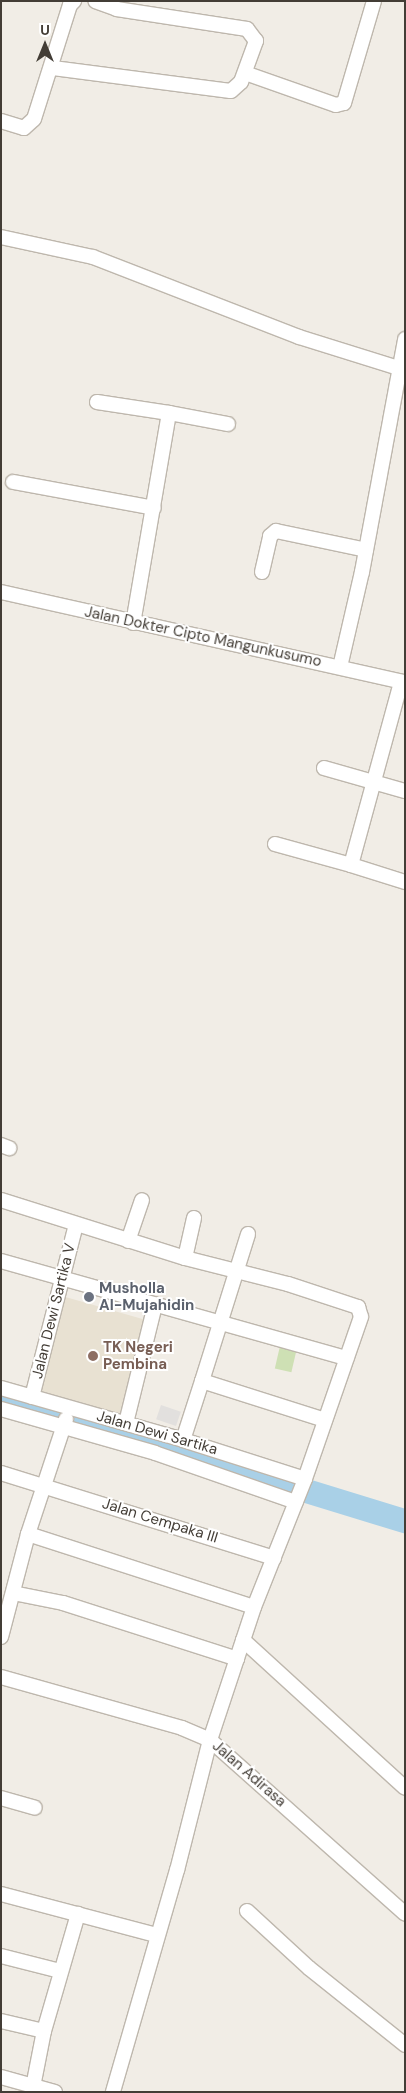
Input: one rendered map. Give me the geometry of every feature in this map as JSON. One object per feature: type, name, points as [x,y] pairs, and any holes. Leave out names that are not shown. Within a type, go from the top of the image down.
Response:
[{"type":"street","points":[[1,121],[24,128],[30,124],[53,68],[70,5],[74,1]]},
{"type":"street","points":[[53,68],[231,91],[242,82],[256,41],[247,30],[118,9],[95,1]]},
{"type":"street","points":[[245,73],[336,105],[344,103],[374,1]]},
{"type":"street","points":[[1,237],[93,257],[300,337],[402,370]]},
{"type":"street","points":[[340,666],[366,550],[402,370],[405,339]]},
{"type":"street","points":[[97,402],[228,424]]},
{"type":"street","points":[[133,623],[169,413]]},
{"type":"street","points":[[13,482],[154,508]]},
{"type":"street","points":[[262,572],[270,536],[276,531],[366,550]]},
{"type":"street","name":"Jalan Dokter Cipto Mangunkusumo","points":[[1,592],[133,623],[340,666],[403,682]]},
{"type":"street","points":[[352,865],[403,682]]},
{"type":"street","points":[[324,768],[405,791]]},
{"type":"street","points":[[274,844],[352,865],[405,882]]},
{"type":"street","points":[[1,1200],[185,1258],[288,1284],[358,1307],[360,1317],[304,1483],[242,1640],[210,1740],[177,1870],[156,1935],[114,2092]]},
{"type":"street","points":[[128,1241],[142,1200]]},
{"type":"street","points":[[185,1258],[194,1218]]},
{"type":"street","name":"Jalan Dewi Sartika V","points":[[32,1396],[76,1225]]},
{"type":"street","points":[[183,1440],[248,1234]]},
{"type":"street","points":[[2,1264],[155,1305],[219,1325],[347,1358]]},
{"type":"street","points":[[126,1423],[155,1305]]},
{"type":"street","points":[[202,1382],[325,1420]]},
{"type":"street","name":"Jalan Dewi Sartika","points":[[1,1388],[183,1440],[304,1483]]},
{"type":"street","points":[[1,1636],[28,1534],[70,1408]]},
{"type":"street","points":[[1,1409],[155,1454],[296,1502]]},
{"type":"street","name":"Jalan Cempaka III","points":[[1,1473],[45,1485],[274,1558]]},
{"type":"street","points":[[28,1534],[254,1607]]},
{"type":"street","points":[[13,1593],[63,1603],[237,1659]]},
{"type":"street","points":[[242,1640],[405,1788]]},
{"type":"street","name":"Jalan Adirasa","points":[[1,1677],[182,1728],[210,1740],[405,1914]]},
{"type":"street","points":[[1,1798],[36,1808]]},
{"type":"street","points":[[1,1894],[156,1935]]},
{"type":"street","points":[[246,1912],[309,1968],[405,2045]]},
{"type":"street","points":[[32,2089],[44,2031],[78,1914]]},
{"type":"street","points":[[1,1956],[60,1971]]},
{"type":"street","points":[[1,2021],[44,2031]]},
{"type":"street","points":[[1,2078],[32,2089],[56,2092]]},
{"type":"shaded area","name":"TK Negeri Pembina","points":[[62,1296],[149,1321],[122,1416],[35,1391]]},
{"type":"shaded area","points":[[161,1405],[181,1412],[176,1426],[156,1419]]},
{"type":"green space","points":[[280,1346],[297,1350],[291,1372],[275,1368]]},
{"type":"waterway","points":[[1,1397],[405,1521]]},
{"type":"place","name":"Musholla Al-Mujahidin","points":[[89,1297]]},
{"type":"place","name":"TK Negeri Pembina","points":[[93,1356]]}]
